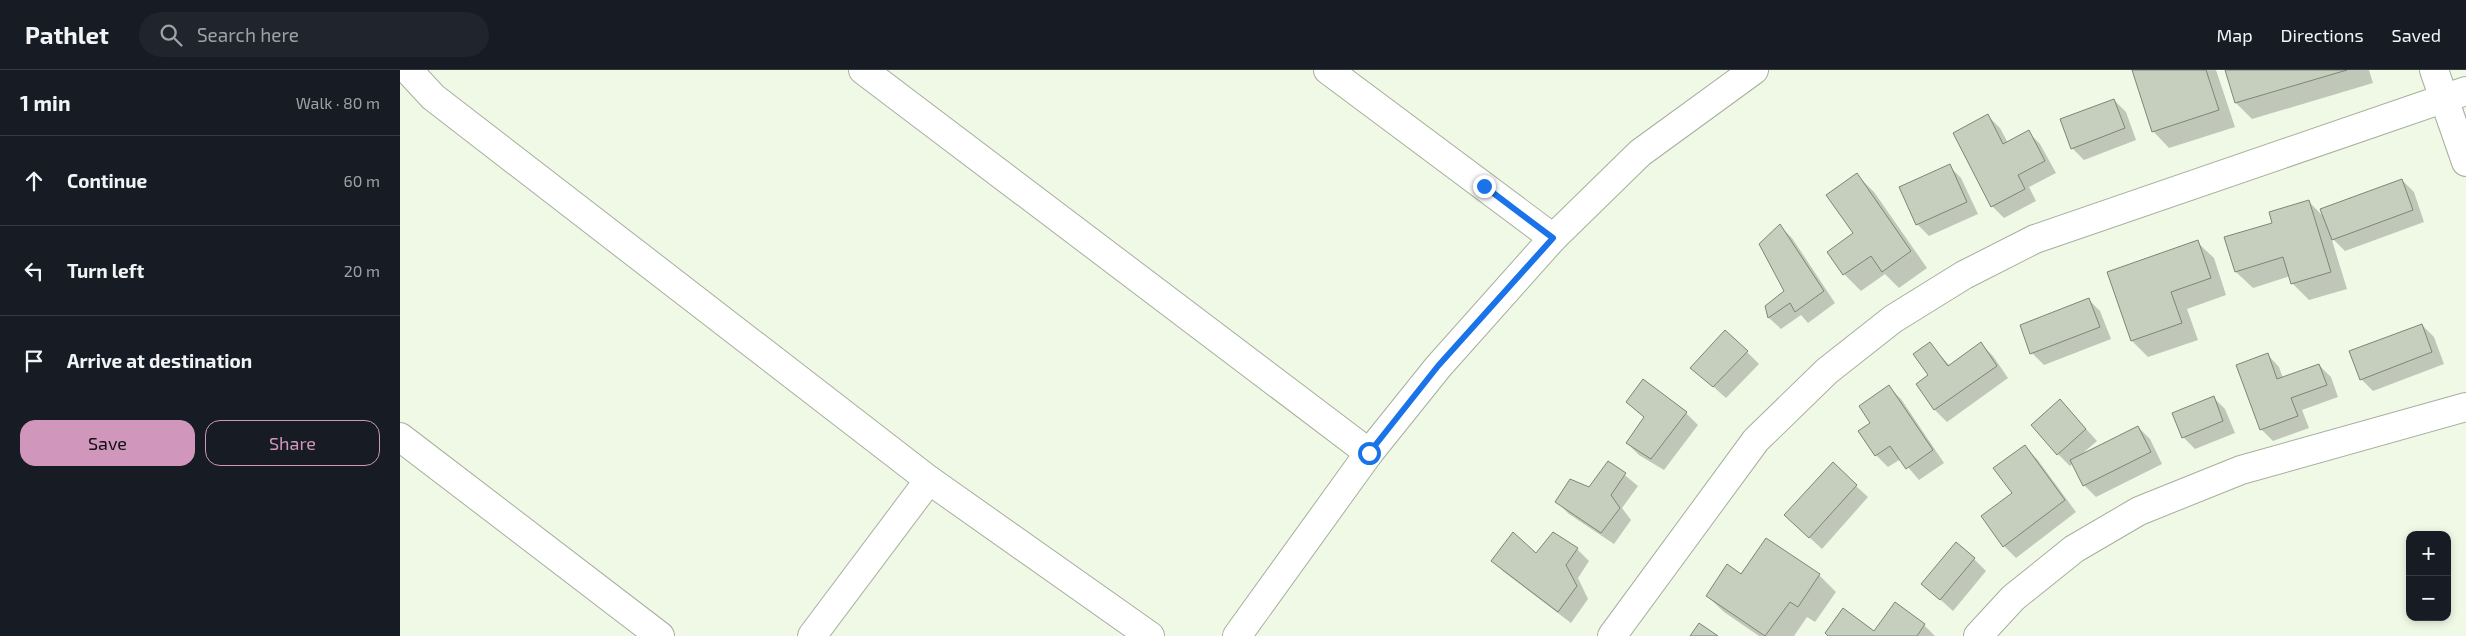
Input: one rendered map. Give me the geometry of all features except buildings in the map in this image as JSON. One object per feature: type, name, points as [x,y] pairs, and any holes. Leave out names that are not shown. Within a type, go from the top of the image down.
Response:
[{"type":"street","points":[[408,70],[434,97],[929,480],[1150,636]]},
{"type":"street","points":[[863,70],[1369,453]]},
{"type":"street","points":[[1328,70],[1553,238]]},
{"type":"street","points":[[1238,636],[1369,453],[1438,366],[1553,238],[1640,153],[1754,70]]},
{"type":"street","points":[[2434,70],[2454,95],[2466,162]]},
{"type":"street","points":[[1612,636],[1756,440],[1827,371],[1893,319],[1964,275],[2035,239],[2454,95]]},
{"type":"street","points":[[1978,636],[2013,598],[2074,549],[2139,511],[2241,470],[2466,407]]},
{"type":"street","points":[[400,437],[660,636]]},
{"type":"street","points":[[812,636],[929,480]]},
{"type":"route","points":[[1369,453],[1438,366],[1553,238],[1484,186]]}]
